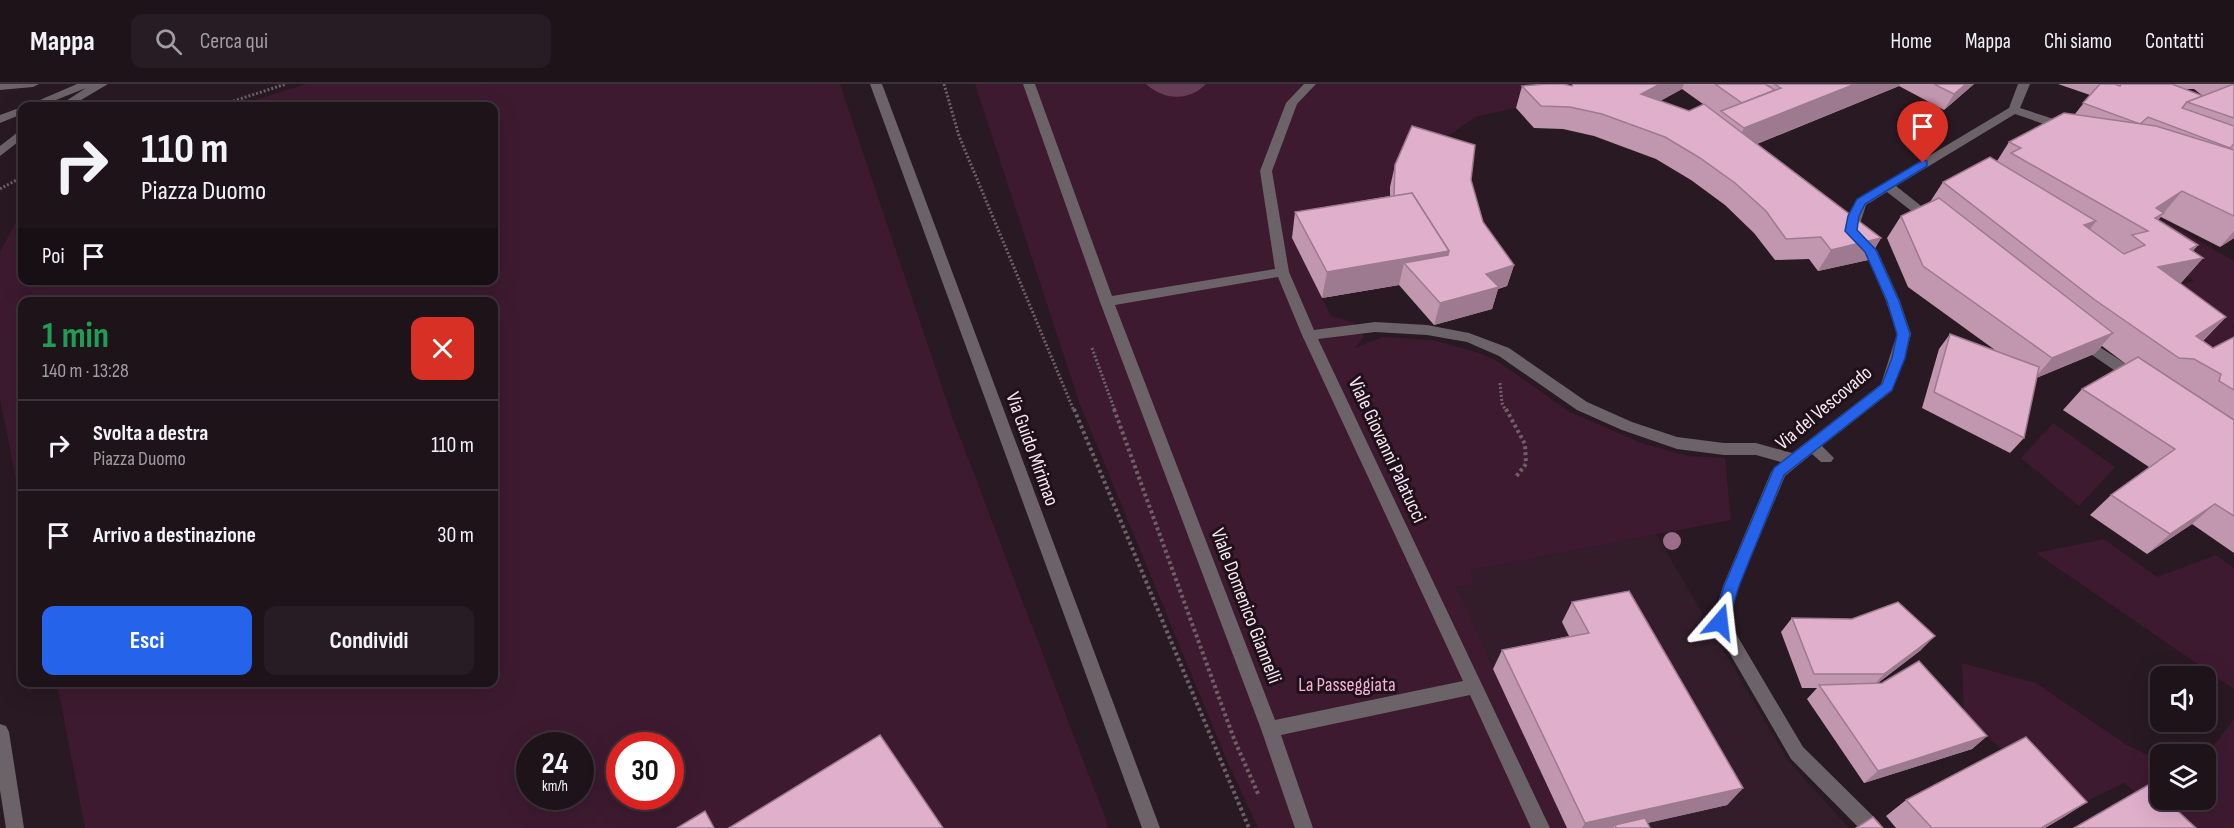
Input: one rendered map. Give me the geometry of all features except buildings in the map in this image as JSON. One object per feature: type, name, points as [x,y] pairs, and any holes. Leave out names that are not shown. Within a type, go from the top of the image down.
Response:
[{"type":"street","points":[[0,87],[33,84]]},
{"type":"street","points":[[42,102],[87,84]]},
{"type":"street","points":[[71,102],[102,84]]},
{"type":"street","name":"Via Guido Mirimao","points":[[876,84],[1150,828]]},
{"type":"street","name":"Viale Domenico Giannelli","points":[[1029,84],[1107,302],[1270,729],[1304,828]]},
{"type":"street","name":"Viale Giovanni Palatucci","points":[[1310,84],[1292,102],[1266,171],[1282,272],[1309,335],[1541,828]]},
{"type":"street","points":[[1943,230],[1887,184],[2014,110],[2024,84]]},
{"type":"street","points":[[2014,110],[2080,131]]},
{"type":"street","points":[[0,119],[18,112]]},
{"type":"street","points":[[0,152],[18,136]]},
{"type":"street","name":"Via del Vescovado","points":[[1872,828],[1797,753],[1720,622],[1731,586],[1779,472],[1887,387],[1904,334],[1893,301],[1870,250],[1851,231],[1854,216],[1861,202],[1887,184]]},
{"type":"street","points":[[1107,302],[1282,272]]},
{"type":"street","points":[[1309,335],[1375,327],[1427,330],[1469,338],[1504,352],[1582,406],[1627,426],[1677,443],[1724,449],[1756,449],[1795,460]]},
{"type":"street","points":[[2067,329],[2150,388]]},
{"type":"street","points":[[1813,447],[1826,458]]},
{"type":"street","points":[[1270,729],[1476,686]]},
{"type":"street","points":[[0,732],[15,828]]},
{"type":"path","points":[[230,102],[286,84]]},
{"type":"path","points":[[944,84],[959,136],[1249,828]]},
{"type":"path","points":[[0,189],[18,179]]},
{"type":"path","points":[[1504,352],[1497,361],[1502,403],[1525,444],[1526,464],[1515,478]]},
{"type":"shaded area","points":[[1146,84],[1206,84],[1192,94],[1176,97],[1160,93]]},
{"type":"shaded area","points":[[1656,534],[1787,759],[1849,828],[1567,828],[1455,587],[1473,585],[1471,570]]},
{"type":"green space","points":[[306,84],[840,84],[950,411],[1109,828],[85,828],[58,687],[498,687],[498,297],[18,297],[18,490],[0,399],[0,252],[18,218],[18,285],[498,285],[498,102],[249,102]]},
{"type":"green space","name":"La Passeggiata","points":[[975,84],[1587,84],[1516,108],[1475,117],[1448,136],[1389,222],[1292,239],[1331,316],[1355,323],[1364,337],[1355,348],[1383,337],[1433,340],[1476,352],[1497,361],[1570,412],[1644,444],[1689,456],[1725,458],[1731,520],[1471,570],[1473,585],[1456,587],[1567,828],[1258,828],[1228,763],[1079,402]]},
{"type":"green space","points":[[2164,221],[2234,261],[2234,325],[2232,326],[2234,328],[2234,347],[2189,370],[2140,297],[2195,281],[2140,245],[2141,236]]},
{"type":"green space","points":[[2053,423],[2115,467],[2079,506],[2021,458]]},
{"type":"green space","points":[[2104,539],[2157,577],[2216,555],[2234,568],[2234,689],[2216,677],[2216,666],[2201,666],[2036,553]]},
{"type":"green space","points":[[1962,663],[2036,683],[2125,744],[2150,756],[2150,804],[2124,783],[2073,808],[1964,718]]},
{"type":"green space","points":[[2234,719],[2234,828],[2179,828],[2157,810],[2216,810],[2215,744]]},
{"type":"route","points":[[1720,622],[1731,586],[1779,472],[1887,387],[1904,334],[1893,301],[1870,250],[1851,231],[1854,216],[1861,202],[1923,163]]}]
